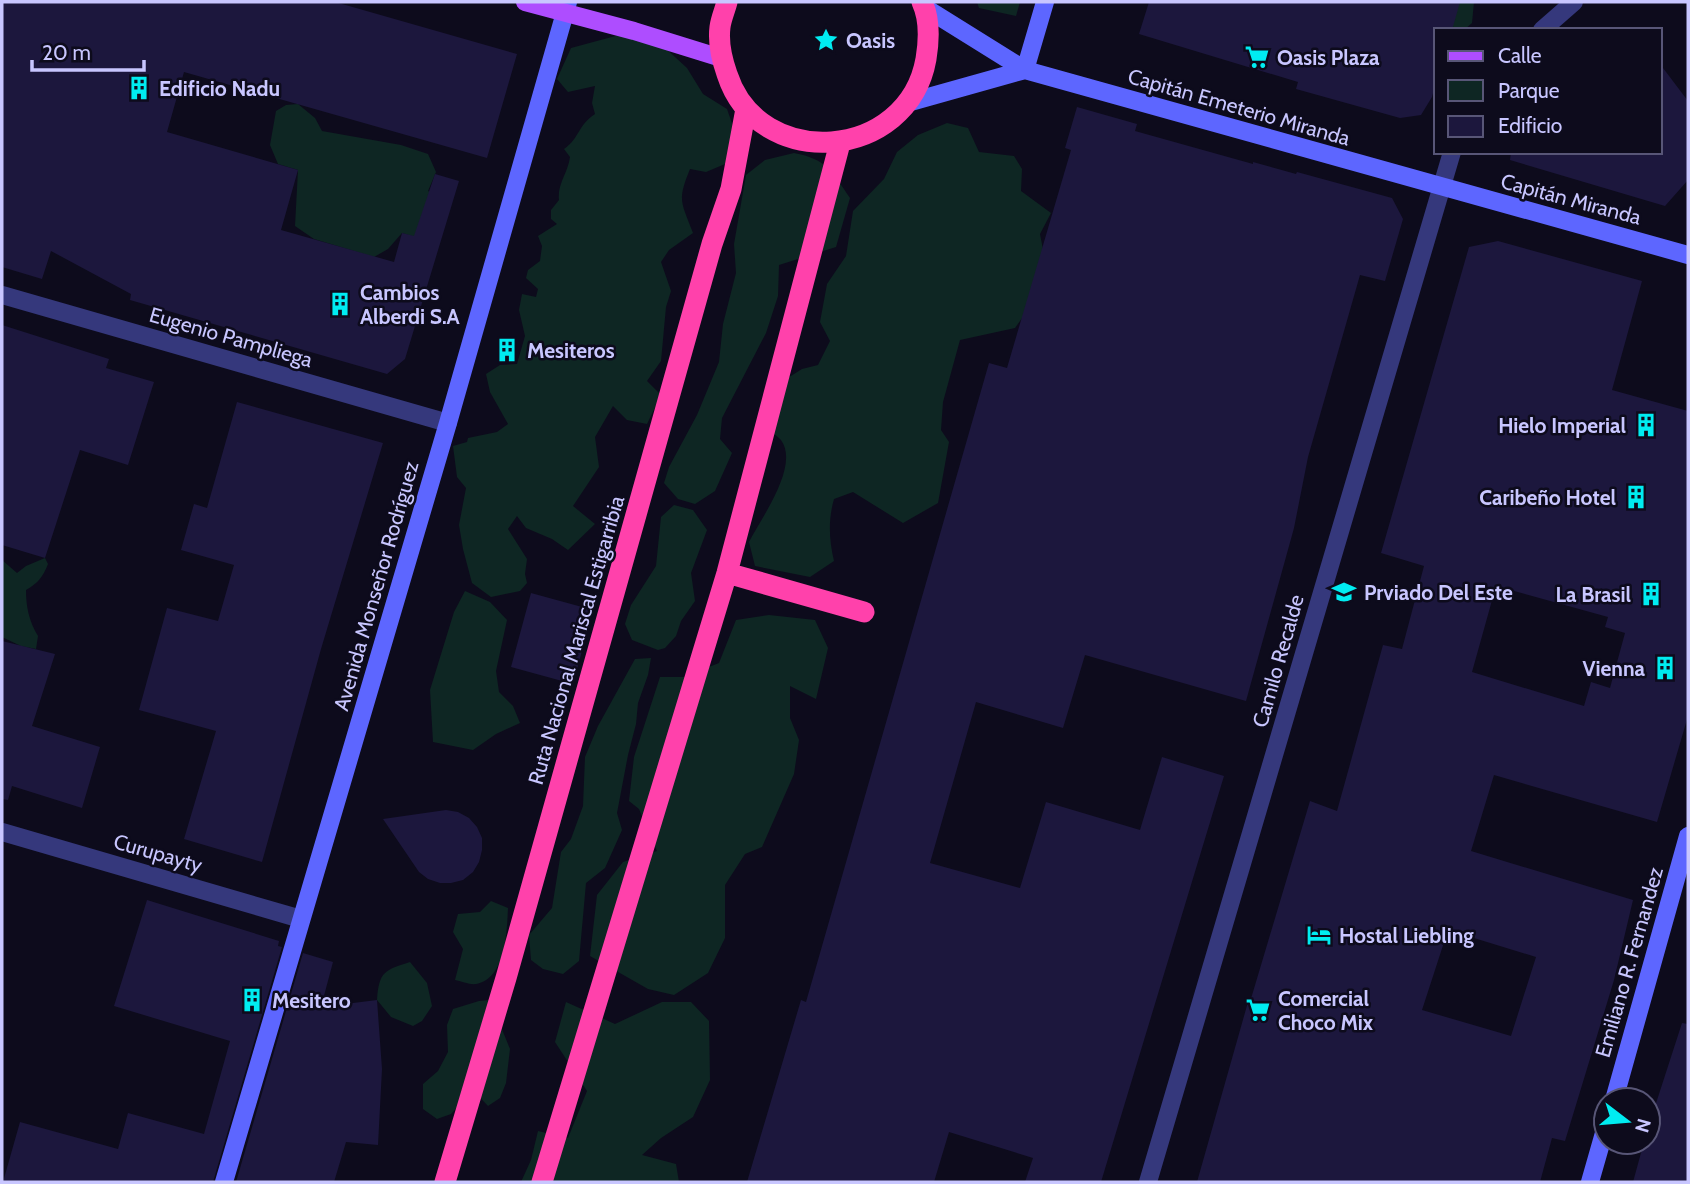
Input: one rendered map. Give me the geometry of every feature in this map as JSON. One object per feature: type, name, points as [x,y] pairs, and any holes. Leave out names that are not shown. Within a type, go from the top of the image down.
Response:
[{"type":"highway","points":[[727,2],[720,28],[721,58],[730,85],[746,109],[773,131],[806,143],[840,143],[866,135],[888,122],[907,103],[923,74],[929,40],[923,4]]},
{"type":"highway","name":"Ruta Nacional Mariscal Estigarribia","points":[[445,1182],[506,978],[712,244],[732,189],[746,109]]},
{"type":"highway","points":[[542,1182],[727,573],[840,143]]},
{"type":"highway","points":[[727,573],[864,612]]},
{"type":"main road","points":[[525,2],[567,7],[721,58]]},
{"type":"street","points":[[907,103],[1025,70],[1045,2]]},
{"type":"street","points":[[1544,28],[1574,2]]},
{"type":"street","name":"Capitán Emeterio Miranda","points":[[923,4],[1025,70],[1441,187]]},
{"type":"street","name":"Avenida Monseñor Rodríguez","points":[[224,1182],[448,423],[567,7]]},
{"type":"street","name":"Camilo Recalde","points":[[1148,1182],[1451,154]]},
{"type":"street","name":"Capitán Miranda","points":[[1441,187],[1688,255]]},
{"type":"street","name":"Eugenio Pampliega","points":[[2,295],[448,423]]},
{"type":"street","name":"Curupayty","points":[[2,832],[301,919]]},
{"type":"street","name":"Emiliano R. Fernandez","points":[[1618,1086],[1688,836]]},
{"type":"street","points":[[1590,1182],[1597,1156]]},
{"type":"green space","points":[[977,2],[1020,2],[1016,16],[979,8]]},
{"type":"green space","points":[[1412,2],[1474,2],[1472,23],[1466,28],[1434,28],[1434,42],[1407,15]]},
{"type":"green space","points":[[634,31],[663,46],[687,68],[703,94],[727,109],[735,132],[725,164],[706,172],[690,169],[686,180],[682,201],[693,233],[669,250],[661,262],[671,291],[666,307],[661,361],[647,381],[661,395],[647,424],[627,420],[613,406],[595,437],[599,467],[573,506],[595,524],[568,550],[552,539],[526,528],[517,516],[508,529],[527,559],[527,583],[520,591],[491,597],[472,583],[463,549],[459,525],[466,488],[457,477],[453,446],[467,442],[468,438],[497,432],[508,424],[490,392],[486,374],[500,365],[517,364],[525,336],[519,310],[522,294],[536,297],[538,289],[526,278],[528,270],[540,261],[542,246],[538,236],[557,224],[551,219],[551,210],[559,200],[569,163],[570,157],[564,149],[595,114],[592,103],[595,86],[568,92],[557,79],[571,48]]},
{"type":"green space","points":[[298,104],[315,118],[322,131],[401,145],[428,154],[436,172],[428,191],[444,197],[425,240],[402,233],[388,249],[374,257],[314,239],[295,226],[298,170],[278,164],[270,145],[276,111],[286,105]]},
{"type":"green space","points":[[947,123],[968,128],[979,152],[1014,156],[1022,169],[1021,191],[1051,213],[1040,234],[1045,260],[1028,310],[1015,328],[960,340],[943,402],[941,430],[949,442],[938,503],[903,523],[853,492],[834,499],[830,530],[834,561],[810,577],[755,566],[749,542],[777,492],[786,464],[786,451],[781,440],[759,423],[767,391],[802,369],[818,365],[830,341],[820,322],[827,284],[846,256],[853,211],[884,179],[897,152],[918,135]]},
{"type":"green space","points":[[794,153],[814,159],[828,168],[850,198],[836,247],[779,265],[778,296],[766,333],[722,418],[720,439],[732,453],[715,491],[695,504],[678,499],[664,483],[719,362],[723,324],[736,273],[734,244],[746,175],[765,160]]},
{"type":"green space","points":[[674,505],[693,510],[707,530],[691,573],[695,601],[681,621],[676,636],[665,648],[658,650],[632,640],[625,624],[631,605],[656,566],[661,517]]},
{"type":"green space","points":[[45,558],[48,564],[44,573],[26,590],[29,614],[38,636],[36,649],[21,646],[2,637],[2,560],[17,573]]},
{"type":"green space","points":[[465,591],[490,602],[507,620],[496,671],[499,692],[513,706],[520,723],[496,734],[473,750],[433,742],[430,690],[454,612]]},
{"type":"green space","points":[[769,615],[815,620],[828,648],[816,699],[790,686],[790,718],[799,740],[794,774],[762,847],[745,854],[725,885],[725,938],[708,973],[674,995],[648,989],[590,956],[597,895],[623,862],[657,851],[639,809],[629,801],[634,757],[660,677],[684,677],[719,663],[736,620]]},
{"type":"green space","points":[[651,658],[638,703],[617,813],[622,830],[605,868],[586,883],[579,961],[563,974],[543,969],[531,960],[529,935],[552,908],[561,852],[571,839],[583,806],[585,757],[598,726],[635,659]]},
{"type":"green space","points":[[491,901],[508,908],[505,941],[499,964],[486,980],[476,984],[455,980],[463,949],[453,932],[458,914],[480,912]]},
{"type":"green space","points":[[410,962],[427,983],[432,1006],[422,1021],[413,1026],[391,1017],[377,1000],[379,983],[385,973]]},
{"type":"green space","points":[[490,1000],[510,1049],[506,1083],[500,1098],[488,1106],[473,1090],[451,1114],[437,1119],[423,1109],[423,1084],[438,1071],[448,1052],[447,1025],[453,1009]]},
{"type":"green space","points":[[566,1002],[615,1024],[662,1002],[691,1002],[709,1021],[710,1080],[693,1117],[661,1138],[642,1155],[676,1164],[679,1182],[521,1182],[531,1160],[538,1131],[568,1138],[587,1091],[555,1042]]},
{"type":"building","points":[[2,2],[335,2],[517,54],[487,158],[184,72],[167,132],[298,170],[281,230],[394,262],[402,233],[414,236],[435,174],[459,181],[405,359],[387,374],[130,300],[131,294],[51,251],[42,279],[2,267]]},
{"type":"building","points":[[1149,2],[1460,2],[1453,28],[1434,28],[1432,97],[1421,115],[1400,118],[1296,89],[1298,82],[1139,34]]},
{"type":"building","points":[[1662,67],[1688,101],[1688,180],[1665,206],[1510,160],[1511,154],[1662,154]]},
{"type":"building","points":[[1077,107],[1137,124],[1135,131],[1253,164],[1296,174],[1297,172],[1392,198],[1403,219],[1385,281],[1360,275],[1308,457],[1294,528],[1246,701],[1085,655],[1063,728],[976,702],[930,863],[1020,888],[1046,802],[1140,830],[1162,757],[1224,776],[1101,1182],[1025,1182],[1033,1158],[949,1132],[934,1182],[747,1182],[801,1000],[806,1002],[989,363],[1007,368],[1071,150],[1065,148]]},
{"type":"building","points":[[1498,241],[1642,281],[1612,390],[1688,411],[1688,716],[1657,822],[1494,775],[1471,851],[1633,900],[1614,980],[1565,1141],[1552,1138],[1540,1182],[1197,1182],[1248,1002],[1310,801],[1337,811],[1383,645],[1402,649],[1424,566],[1381,553],[1469,247]],"holes":[[[1496,586],[1608,617],[1605,627],[1625,633],[1610,688],[1591,682],[1584,706],[1472,672]],[[1448,930],[1536,957],[1511,1036],[1422,1010]]]},
{"type":"building","points":[[2,325],[109,359],[106,368],[154,382],[128,465],[80,450],[45,558],[2,545]]},
{"type":"building","points":[[237,402],[383,443],[321,649],[262,862],[184,839],[216,731],[139,710],[167,608],[218,621],[234,565],[181,550],[194,504],[207,508]]},
{"type":"building","points":[[531,593],[593,610],[573,684],[511,667]]},
{"type":"building","points":[[2,641],[55,654],[32,726],[100,747],[82,808],[12,786],[8,800],[2,799]]},
{"type":"building","points":[[446,810],[469,818],[482,838],[482,850],[473,872],[463,880],[440,883],[419,872],[383,819]]},
{"type":"building","points":[[147,900],[279,941],[278,946],[282,947],[213,1182],[3,1182],[20,1122],[118,1149],[128,1113],[204,1134],[230,1041],[114,1006]]},
{"type":"building","points":[[303,953],[333,962],[321,1007],[377,1000],[382,1069],[378,1145],[346,1142],[334,1182],[236,1182]]},
{"type":"building","points":[[1682,1023],[1688,1024],[1688,1182],[1633,1182],[1640,1156],[1662,1156],[1662,1086]]},
{"type":"place","name":"Oasis","points":[[826,40]]},
{"type":"place","name":"Oasis Plaza","points":[[1257,57]]},
{"type":"place","name":"Edificio Nadu","points":[[139,88]]},
{"type":"place","name":"Cambios Alberdi S.A","points":[[340,304]]},
{"type":"place","name":"Mesiteros","points":[[507,350]]},
{"type":"place","name":"Hielo Imperial","points":[[1646,425]]},
{"type":"place","name":"Caribeño Hotel","points":[[1636,497]]},
{"type":"place","name":"Prviado Del Este","points":[[1344,592]]},
{"type":"place","name":"La Brasil","points":[[1651,594]]},
{"type":"place","name":"Vienna","points":[[1665,668]]},
{"type":"place","name":"Hostal Liebling","points":[[1319,935]]},
{"type":"place","name":"Mesitero","points":[[252,1000]]},
{"type":"place","name":"Comercial Choco Mix","points":[[1258,1010]]}]
